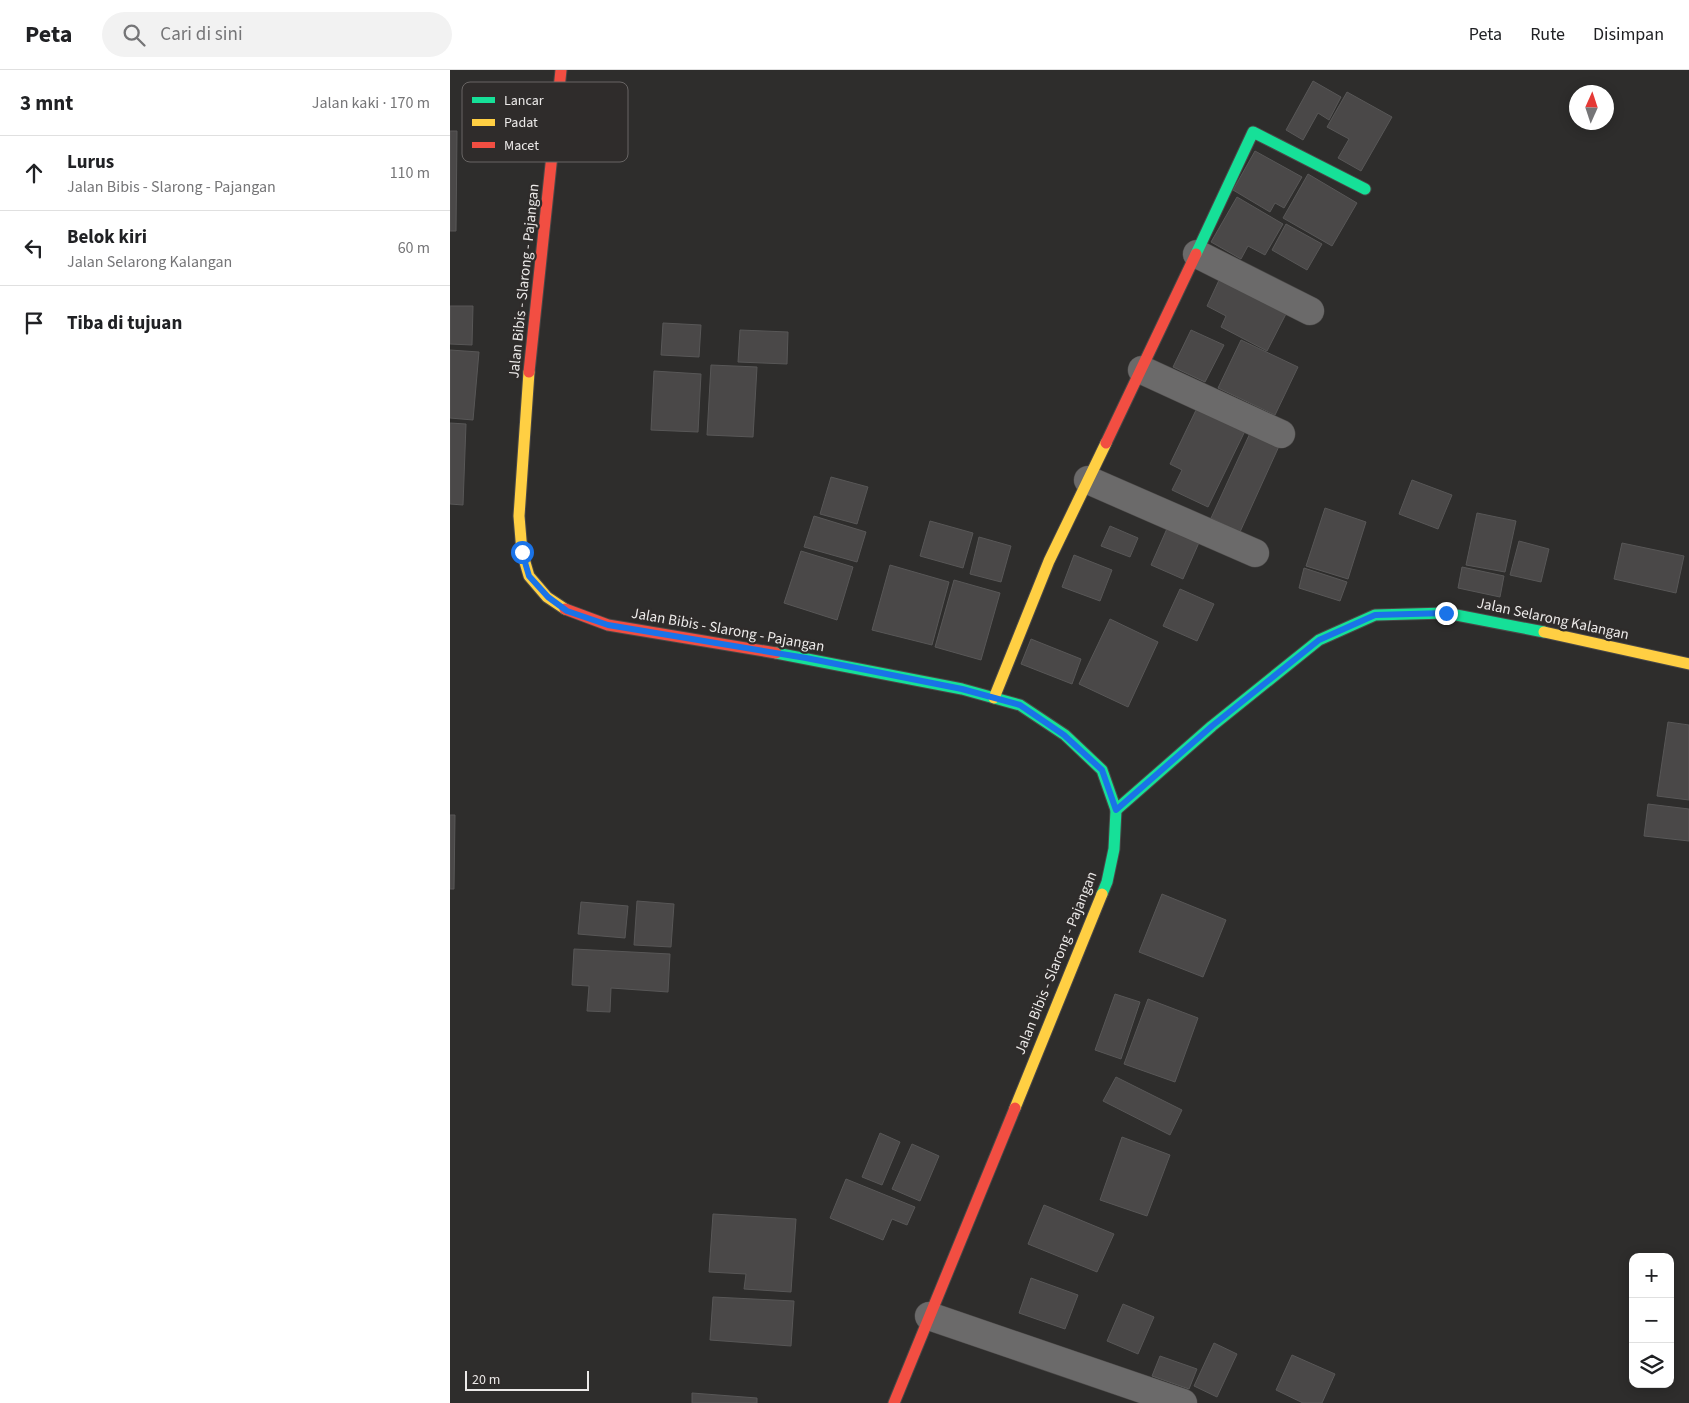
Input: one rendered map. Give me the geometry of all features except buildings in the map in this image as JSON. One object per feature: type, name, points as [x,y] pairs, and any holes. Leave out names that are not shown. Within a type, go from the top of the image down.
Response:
[{"type":"main road","points":[[994,698],[1049,561],[1142,370],[1253,132],[1365,189]]},
{"type":"main road","name":"Jalan Bibis - Slarong - Pajangan","points":[[551,162],[530,359],[519,516],[522,552],[529,576],[548,597],[567,611],[608,625],[806,658],[962,689],[1020,705],[1071,741],[1102,770],[1116,810],[1114,849],[1107,882],[894,1403]]},
{"type":"main road","name":"Jalan Selarong Kalangan","points":[[1116,810],[1212,726],[1319,640],[1375,615],[1446,613],[1571,637],[1689,664]]},
{"type":"street","points":[[1197,254],[1310,310]]},
{"type":"street","points":[[1142,370],[1281,434]]},
{"type":"street","points":[[1088,480],[1254,553]]},
{"type":"street","points":[[930,1316],[1184,1403]]},
{"type":"traffic: fast","points":[[1196,254],[1253,132],[1365,189]]},
{"type":"traffic: fast","points":[[1116,810],[1212,726],[1319,640],[1375,615],[1446,613],[1544,632]]},
{"type":"traffic: fast","points":[[776,653],[962,689],[1020,705],[1065,735],[1102,770],[1116,810],[1114,849],[1107,882],[1102,894]]},
{"type":"traffic: slow","points":[[529,372],[519,516],[522,552],[529,576],[547,597],[565,609]]},
{"type":"traffic: slow","points":[[994,698],[1049,561],[1106,443]]},
{"type":"traffic: slow","points":[[1544,632],[1689,664]]},
{"type":"traffic: slow","points":[[1015,1108],[1102,894]]},
{"type":"traffic: jam","points":[[560,82],[561,70]]},
{"type":"traffic: jam","points":[[529,372],[551,162]]},
{"type":"traffic: jam","points":[[1106,443],[1196,254]]},
{"type":"traffic: jam","points":[[565,609],[608,625],[776,653]]},
{"type":"traffic: jam","points":[[894,1403],[1015,1108]]},
{"type":"route","points":[[522,552],[529,576],[548,597],[567,611],[608,625],[806,658],[962,689],[1020,705],[1064,735],[1102,770],[1116,810],[1212,726],[1319,640],[1375,615],[1446,613]]}]
